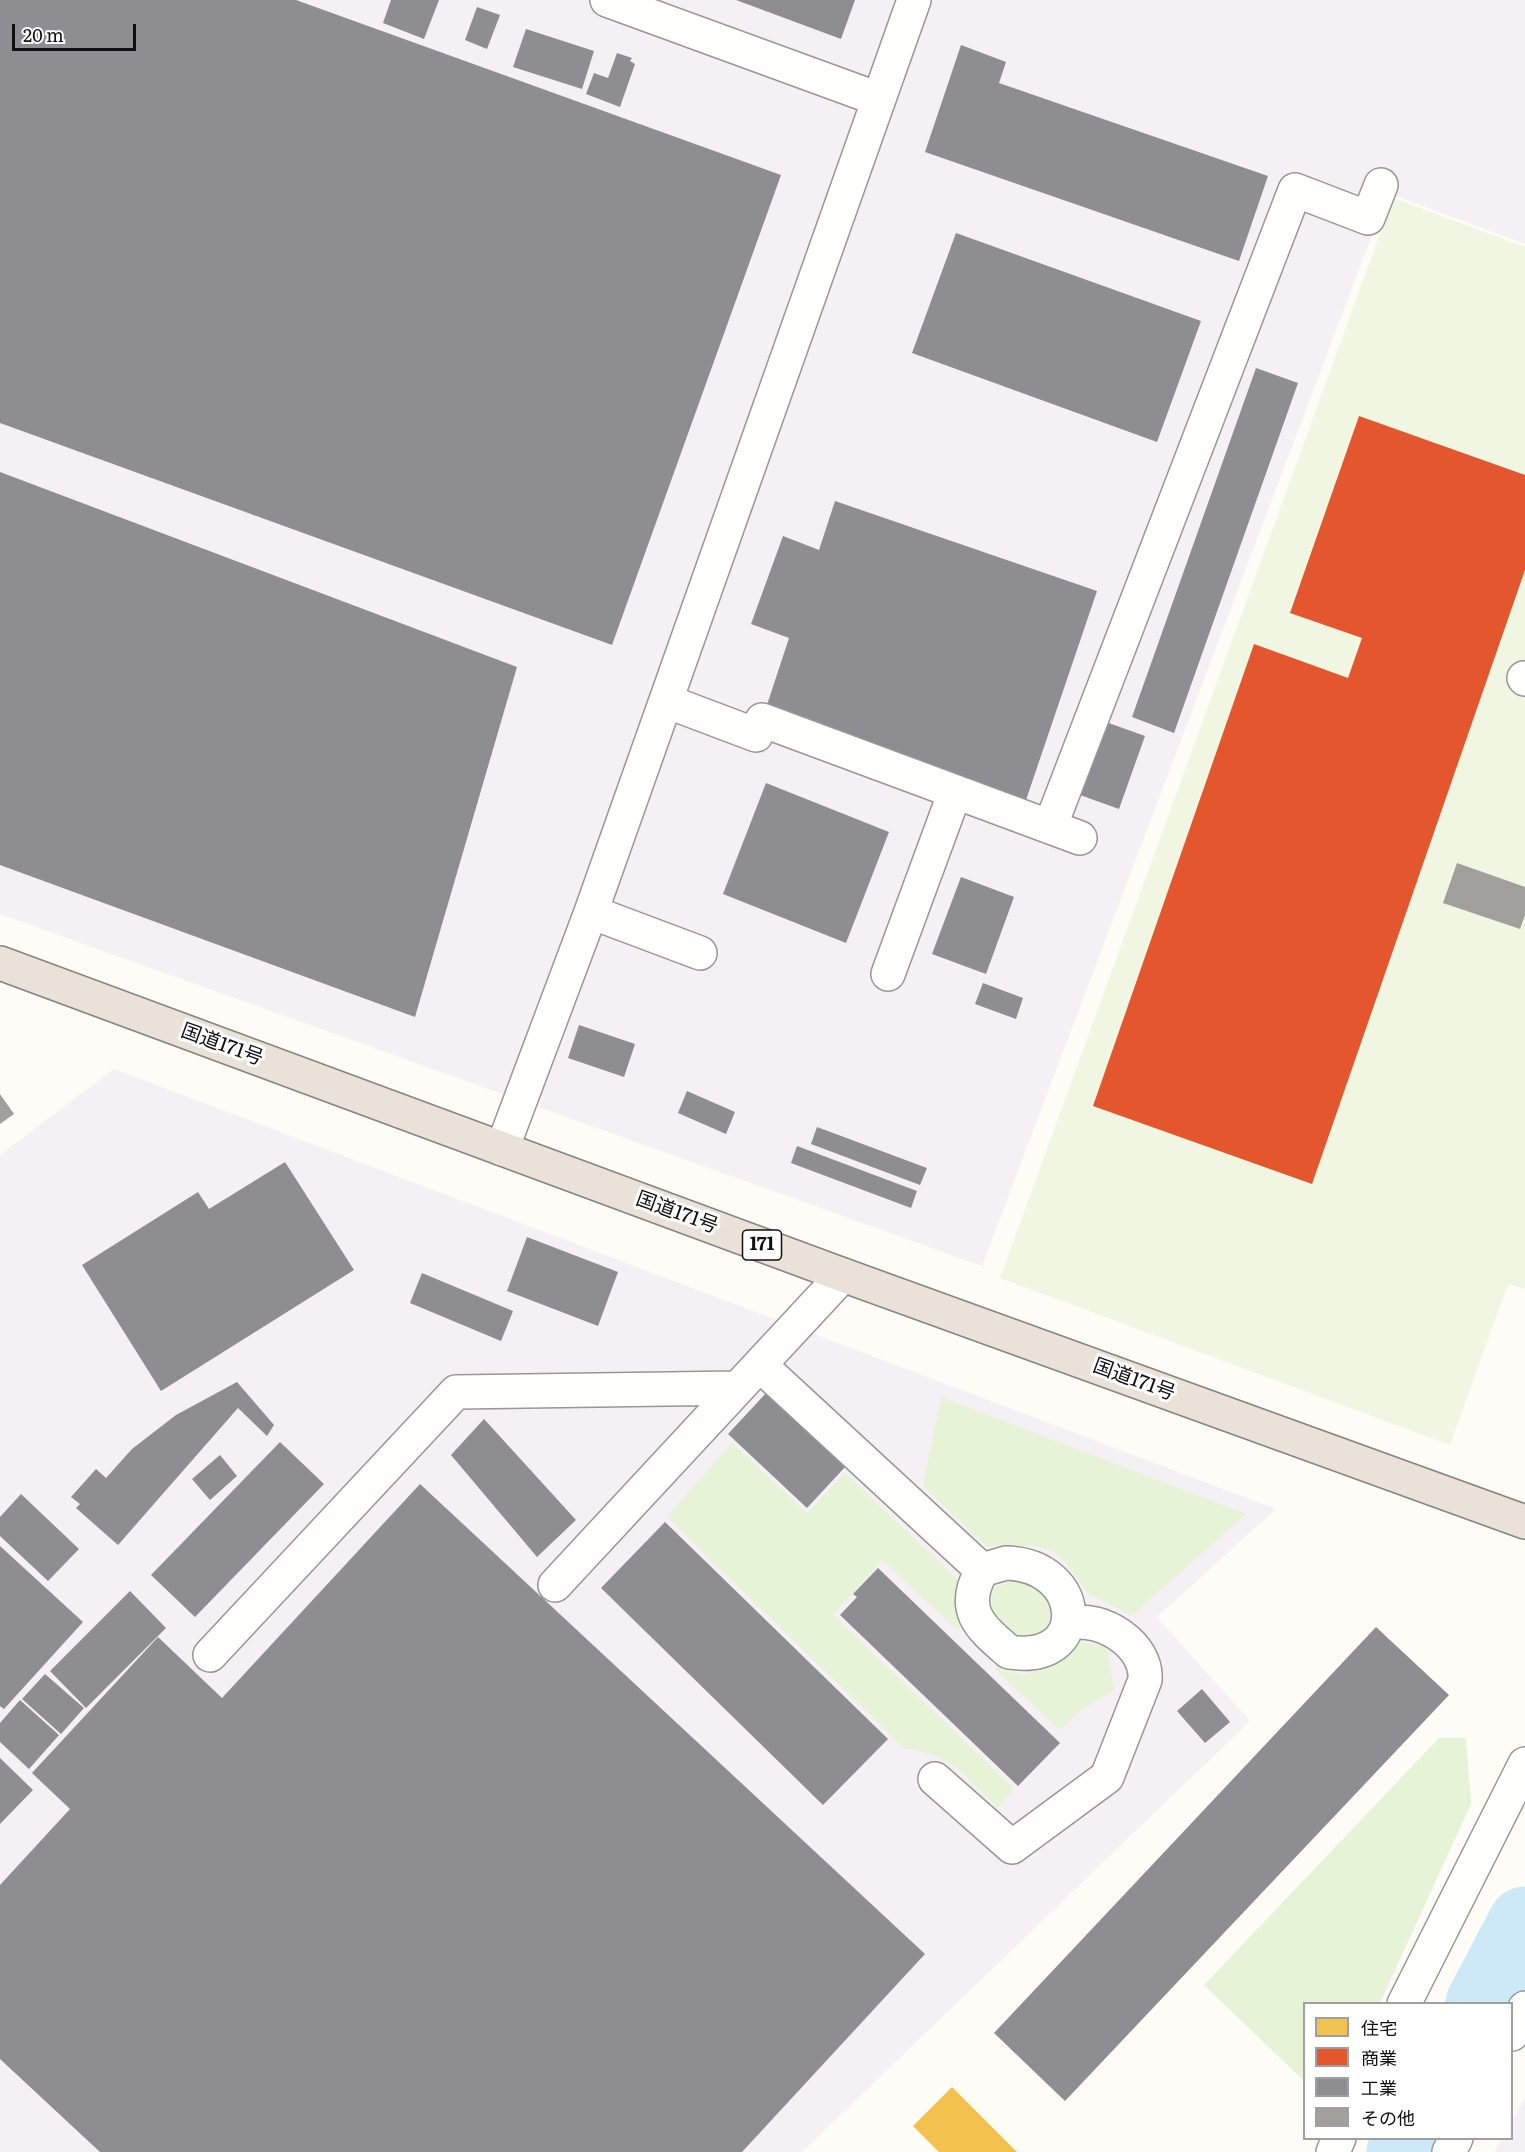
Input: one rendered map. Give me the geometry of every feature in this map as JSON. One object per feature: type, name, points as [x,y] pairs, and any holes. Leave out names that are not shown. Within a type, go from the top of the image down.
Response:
[{"type":"highway","name":"国道171号","points":[[0,963],[843,1275],[1525,1522]]},
{"type":"street","points":[[607,0],[878,99]]},
{"type":"street","points":[[502,1149],[591,912],[914,0]]},
{"type":"street","points":[[1050,827],[1295,190],[1368,218],[1381,185]]},
{"type":"street","points":[[666,701],[756,735],[762,720],[1080,838]]},
{"type":"street","points":[[888,974],[955,792]]},
{"type":"street","points":[[591,912],[700,953]]},
{"type":"street","points":[[555,1585],[843,1275]]},
{"type":"street","points":[[210,1655],[456,1392],[749,1376],[982,1570]]},
{"type":"street","points":[[1006,1563],[1019,1563],[1043,1573],[1053,1581],[1067,1603],[1070,1623],[1066,1632],[1048,1647],[1035,1653],[1009,1652],[980,1626],[975,1615],[973,1593],[982,1570],[1006,1563]]},
{"type":"street","points":[[935,1779],[1012,1847],[1107,1777],[1146,1680],[1146,1669],[1142,1659],[1116,1632],[1094,1622],[1070,1623]]},
{"type":"street","points":[[1405,2002],[1525,1764]]},
{"type":"street","points":[[1513,2032],[1525,2008]]},
{"type":"shaded area","points":[[0,0],[1525,0],[1525,244],[1388,193],[982,1266],[0,914]]},
{"type":"shaded area","points":[[114,1069],[1276,1509],[1157,1617],[1250,1721],[802,2152],[0,2152],[0,1155]]},
{"type":"shaded area","points":[[1525,2098],[1525,2152],[1494,2152],[1501,2140],[1513,2140],[1513,2119]]},
{"type":"green space","points":[[1393,198],[1525,247],[1525,1289],[1508,1284],[1450,1445],[1000,1278]]},
{"type":"green space","points":[[941,1397],[1246,1514],[1131,1616],[1088,1593],[1063,1559],[1052,1551],[1035,1546],[986,1546],[923,1486]]},
{"type":"green space","points":[[732,1443],[807,1513],[845,1473],[959,1581],[957,1603],[960,1632],[882,1560],[833,1615],[1014,1789],[997,1808],[957,1768],[935,1756],[905,1749],[667,1517]]},
{"type":"green space","points":[[1014,1580],[1035,1587],[1048,1600],[1051,1616],[1040,1636],[1017,1637],[999,1621],[992,1610],[992,1596],[995,1587]]},
{"type":"green space","points":[[1084,1642],[1107,1647],[1114,1690],[1082,1709],[1060,1730],[995,1669],[999,1664],[1011,1672],[1024,1675],[1040,1670],[1064,1649]]},
{"type":"green space","points":[[1439,1738],[1466,1738],[1471,1804],[1380,2002],[1303,2002],[1303,2080],[1204,1985]]},
{"type":"building: 住宅","points":[[952,2087],[1017,2152],[939,2152],[913,2126]]},
{"type":"building: 商業","points":[[1359,416],[1525,475],[1525,570],[1312,1184],[1093,1106],[1254,644],[1348,678],[1362,638],[1290,613]]},
{"type":"building: 工業","points":[[0,0],[296,0],[781,175],[612,645],[0,423]]},
{"type":"building: 工業","points":[[391,0],[439,0],[424,39],[383,23]]},
{"type":"building: 工業","points":[[736,0],[855,0],[841,39]]},
{"type":"building: 工業","points":[[477,7],[500,15],[487,49],[465,40]]},
{"type":"building: 工業","points":[[526,29],[594,51],[582,89],[513,67]]},
{"type":"building: 工業","points":[[961,45],[1006,62],[999,83],[1268,176],[1239,261],[925,152]]},
{"type":"building: 工業","points":[[617,53],[632,58],[630,61],[635,64],[620,107],[586,94],[594,73],[608,78]]},
{"type":"building: 工業","points":[[956,233],[1201,321],[1157,442],[912,353]]},
{"type":"building: 工業","points":[[1256,368],[1298,383],[1174,733],[1132,717]]},
{"type":"building: 工業","points":[[0,472],[517,667],[415,1017],[0,865]]},
{"type":"building: 工業","points":[[835,501],[1097,591],[1026,800],[765,711],[789,638],[751,624],[783,536],[819,550]]},
{"type":"building: 工業","points":[[1106,722],[1145,736],[1119,809],[1080,795]]},
{"type":"building: 工業","points":[[766,783],[889,832],[846,943],[723,894]]},
{"type":"building: 工業","points":[[961,877],[1014,897],[986,974],[932,954]]},
{"type":"building: 工業","points":[[983,983],[1023,998],[1016,1019],[975,1004]]},
{"type":"building: 工業","points":[[579,1025],[635,1044],[624,1077],[568,1058]]},
{"type":"building: 工業","points":[[687,1091],[735,1112],[726,1134],[678,1113]]},
{"type":"building: 工業","points":[[817,1127],[927,1168],[920,1185],[811,1144]]},
{"type":"building: 工業","points":[[797,1146],[917,1191],[911,1208],[791,1163]]},
{"type":"building: 工業","points":[[285,1162],[354,1270],[161,1391],[82,1265],[198,1192],[209,1209]]},
{"type":"building: 工業","points":[[527,1237],[618,1272],[598,1326],[507,1291]]},
{"type":"building: 工業","points":[[422,1273],[513,1311],[501,1341],[410,1303]]},
{"type":"building: 工業","points":[[237,1382],[274,1425],[267,1436],[238,1408],[118,1545],[76,1508],[80,1504],[71,1497],[96,1469],[106,1478],[132,1449],[176,1415]]},
{"type":"building: 工業","points":[[768,1391],[846,1466],[807,1508],[728,1434]]},
{"type":"building: 工業","points":[[484,1419],[576,1520],[537,1557],[451,1455]]},
{"type":"building: 工業","points":[[280,1442],[324,1484],[195,1617],[151,1575]]},
{"type":"building: 工業","points":[[220,1455],[237,1476],[210,1500],[192,1479]]},
{"type":"building: 工業","points":[[420,1484],[925,1954],[742,2152],[100,2152],[0,2059],[0,1885],[70,1809],[32,1773],[158,1637],[222,1698]]},
{"type":"building: 工業","points":[[21,1494],[79,1549],[48,1581],[0,1536],[0,1517]]},
{"type":"building: 工業","points":[[665,1522],[888,1739],[823,1805],[601,1588]]},
{"type":"building: 工業","points":[[0,1546],[83,1622],[4,1709],[0,1706]]},
{"type":"building: 工業","points":[[878,1568],[1060,1743],[1018,1786],[840,1615],[857,1597],[853,1594]]},
{"type":"building: 工業","points":[[130,1591],[166,1628],[86,1708],[50,1671]]},
{"type":"building: 工業","points":[[1376,1627],[1449,1695],[1065,2101],[994,2033]]},
{"type":"building: 工業","points":[[45,1674],[84,1708],[61,1734],[22,1699]]},
{"type":"building: 工業","points":[[1202,1689],[1230,1722],[1205,1743],[1177,1711]]},
{"type":"building: 工業","points":[[20,1700],[59,1735],[29,1769],[0,1742],[0,1723]]},
{"type":"building: 工業","points":[[0,1758],[33,1790],[0,1824]]},
{"type":"building: その他","points":[[1457,863],[1525,887],[1525,915],[1520,929],[1443,903]]},
{"type":"building: その他","points":[[0,1094],[14,1114],[0,1124]]},
{"type":"waterway","points":[[1484,2002],[1525,1924]]},
{"type":"waterway","points":[[1404,2152],[1410,2140]]}]
